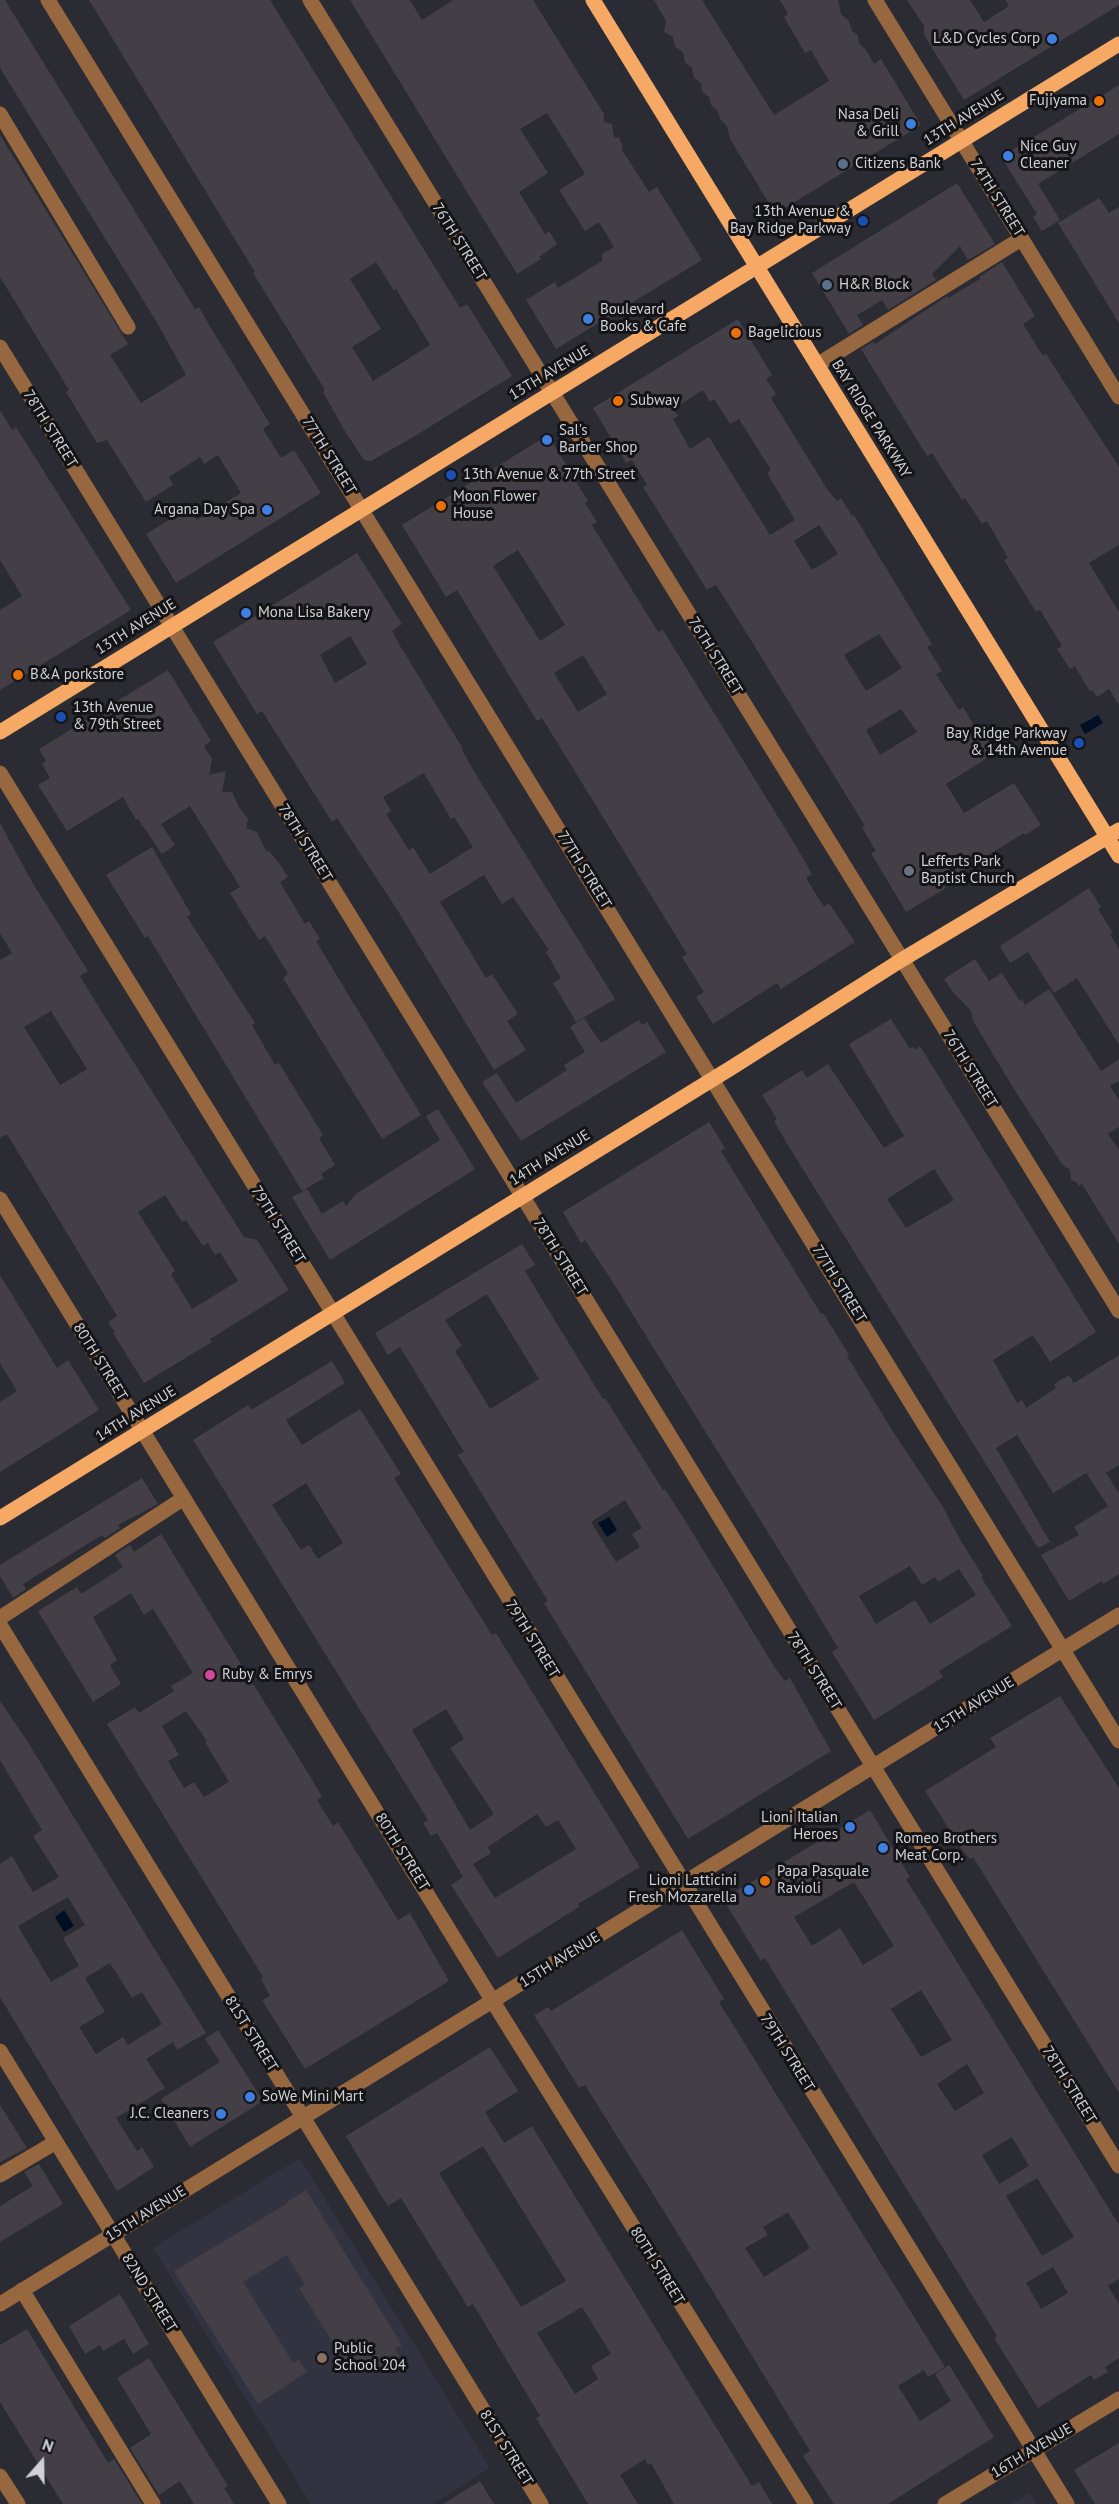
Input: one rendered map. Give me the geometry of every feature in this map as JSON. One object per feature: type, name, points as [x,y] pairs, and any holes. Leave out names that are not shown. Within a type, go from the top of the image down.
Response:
[{"type":"main road","name":"BAY RIDGE PARKWAY","points":[[593,0],[817,365],[1113,833],[1119,856]]},
{"type":"main road","name":"13TH AVENUE","points":[[0,732],[1119,44]]},
{"type":"main road","name":"14TH AVENUE","points":[[0,1518],[713,1079],[903,959],[1113,833]]},
{"type":"street","name":"77TH STREET","points":[[48,0],[1119,1741]]},
{"type":"street","name":"76TH STREET","points":[[310,0],[1119,1311]]},
{"type":"street","name":"74TH STREET","points":[[875,0],[1119,397]]},
{"type":"street","points":[[0,114],[128,327]]},
{"type":"street","points":[[817,365],[1021,238]]},
{"type":"street","name":"78TH STREET","points":[[0,347],[1119,2166]]},
{"type":"street","name":"79TH STREET","points":[[0,773],[1067,2504]]},
{"type":"street","name":"80TH STREET","points":[[0,1199],[493,2001],[806,2504]]},
{"type":"street","points":[[0,1618],[184,1498]]},
{"type":"street","name":"15TH AVENUE","points":[[0,2304],[1119,1615]]},
{"type":"street","name":"81ST STREET","points":[[0,1625],[541,2504]]},
{"type":"street","name":"82ND STREET","points":[[0,2051],[279,2504]]},
{"type":"street","points":[[0,2175],[56,2142]]},
{"type":"street","points":[[22,2290],[153,2504]]},
{"type":"street","name":"16TH AVENUE","points":[[945,2504],[1119,2399]]},
{"type":"street","points":[[0,2476],[18,2504]]},
{"type":"shaded area","name":"Public School 204","points":[[300,2158],[490,2468],[432,2504],[311,2504],[153,2248]]},
{"type":"shaded area","points":[[1030,2493],[1037,2504],[1011,2504]]},
{"type":"water","points":[[1098,715],[1103,723],[1085,734],[1080,725]]},
{"type":"water","points":[[609,1517],[617,1530],[607,1537],[598,1523]]},
{"type":"water","points":[[64,1910],[74,1926],[64,1932],[55,1917]]},
{"type":"building","points":[[0,0],[5,0],[195,309],[199,307],[270,424],[263,429],[281,458],[294,450],[321,493],[176,583],[146,534],[189,508],[197,520],[241,493],[218,455],[204,464],[200,457],[169,477],[173,485],[146,502],[107,440],[97,443],[66,392],[69,390],[0,277],[0,135],[128,344],[110,355],[141,403],[186,375],[156,321],[0,68]]},
{"type":"building","points":[[89,0],[270,0],[460,308],[467,304],[512,376],[410,439],[371,461],[364,460],[323,392],[325,390],[253,273],[255,272]],"holes":[[[376,262],[394,291],[396,289],[430,345],[373,381],[352,347],[381,329],[350,279]]]},
{"type":"building","points":[[350,0],[410,0],[422,20],[453,0],[533,0],[604,114],[604,122],[612,124],[614,137],[619,138],[622,150],[649,192],[657,187],[702,260],[556,349],[526,300],[555,282],[558,288],[602,261],[602,254],[614,247],[599,222],[585,231],[559,190],[585,174],[547,113],[520,129],[548,173],[519,192],[545,234],[549,231],[557,244],[539,257],[541,259],[517,274]]},
{"type":"building","points":[[654,0],[702,0],[774,115],[829,81],[811,50],[805,53],[784,17],[788,14],[780,0],[838,0],[841,14],[849,21],[852,31],[858,35],[859,43],[874,64],[881,59],[921,125],[780,211],[773,210],[730,139],[727,126],[720,119],[718,111],[711,105],[709,97],[702,92],[701,83],[694,78],[692,68],[685,62],[683,52],[675,47],[673,37],[664,32],[666,21]]},
{"type":"building","points":[[907,0],[970,0],[984,22],[1009,6],[1005,0],[1119,0],[1119,5],[964,100],[924,35],[924,26]]},
{"type":"building","points":[[1119,85],[1119,134],[1038,184],[1060,220],[1042,231],[1033,217],[1037,214],[1001,157]]},
{"type":"building","points":[[957,183],[995,244],[968,260],[960,246],[932,274],[936,280],[888,310],[882,300],[857,315],[863,325],[849,334],[812,273]]},
{"type":"building","points":[[1099,198],[1109,213],[1119,207],[1119,323],[1058,223]]},
{"type":"building","points":[[1002,262],[1035,316],[1023,324],[1043,356],[1046,354],[1119,467],[1119,545],[1089,563],[1119,612],[1119,705],[1109,689],[1097,697],[1093,691],[1089,690],[1075,666],[1070,669],[1057,649],[1062,646],[1040,610],[1036,612],[1004,560],[1008,558],[987,521],[982,524],[965,498],[962,500],[932,453],[927,456],[861,349],[873,342],[875,344],[947,296],[948,298],[980,279],[979,277]]},
{"type":"building","points":[[738,319],[772,375],[766,379],[776,394],[771,398],[827,489],[837,501],[841,498],[852,516],[854,515],[932,644],[927,647],[942,671],[936,674],[959,710],[963,707],[981,737],[986,734],[998,751],[946,784],[964,813],[1014,783],[1041,825],[943,883],[946,888],[906,912],[871,853],[876,851],[862,828],[865,826],[744,629],[716,585],[707,590],[643,487],[647,485],[632,460],[626,463],[593,408]],"holes":[[[703,390],[710,402],[714,399],[730,424],[739,419],[771,470],[767,473],[795,520],[770,535],[709,437],[690,449],[673,419],[678,416],[673,409]],[[819,525],[838,554],[812,570],[794,541]],[[879,634],[902,668],[866,691],[844,655]],[[901,709],[917,732],[880,755],[866,730]]]},
{"type":"building","points":[[0,410],[12,430],[16,427],[131,610],[0,690],[0,610],[22,596],[0,560]]},
{"type":"building","points":[[548,435],[588,501],[585,503],[597,522],[592,525],[658,632],[663,630],[791,838],[812,874],[806,878],[824,907],[829,903],[855,942],[781,989],[777,983],[713,1024],[696,997],[704,992],[682,957],[687,954],[542,718],[537,721],[457,590],[446,597],[402,525]],"holes":[[[518,550],[565,625],[540,641],[493,566]],[[583,655],[607,694],[578,712],[554,673]]]},
{"type":"building","points":[[357,553],[402,624],[392,631],[399,644],[463,749],[475,773],[615,999],[576,1022],[553,983],[561,978],[546,952],[549,950],[513,897],[502,904],[484,875],[440,902],[486,978],[492,974],[518,1014],[507,1021],[526,1050],[494,1070],[398,911],[337,818],[332,822],[262,711],[257,714],[213,642]],"holes":[[[350,636],[367,664],[335,683],[320,655]],[[424,773],[451,819],[454,817],[473,847],[430,874],[413,847],[409,850],[386,814],[391,811],[383,797]]]},
{"type":"building","points":[[168,670],[211,741],[204,746],[212,759],[209,775],[226,771],[222,792],[232,792],[248,819],[246,828],[257,832],[266,851],[270,852],[288,877],[280,882],[305,924],[309,921],[320,939],[316,941],[421,1115],[382,1139],[283,978],[288,974],[265,936],[259,940],[230,893],[240,887],[190,806],[161,824],[175,845],[162,854],[138,819],[136,820],[123,797],[67,831],[38,785],[50,778],[42,764],[46,761],[39,749]]},
{"type":"building","points":[[0,823],[32,882],[88,971],[80,976],[95,1001],[244,1237],[257,1240],[289,1290],[210,1339],[212,1342],[144,1383],[108,1322],[117,1316],[7,1134],[0,1138],[0,960],[12,953],[0,933]],"holes":[[[51,1011],[87,1069],[60,1085],[24,1027]],[[165,1195],[182,1222],[186,1220],[203,1246],[208,1243],[215,1255],[220,1252],[238,1281],[192,1309],[171,1274],[175,1271],[138,1212]]]},
{"type":"building","points":[[152,847],[191,914],[187,917],[255,1023],[252,1025],[275,1065],[279,1063],[323,1135],[319,1138],[335,1165],[321,1174],[324,1178],[302,1191],[148,936],[145,938],[106,875]]},
{"type":"building","points":[[1089,888],[1101,907],[1098,909],[1113,933],[1110,934],[1119,949],[1119,1045],[1077,978],[1054,993],[1028,952],[1010,963],[1000,946]]},
{"type":"building","points":[[975,959],[989,981],[1002,973],[1025,1005],[1049,989],[1101,1071],[1119,1059],[1119,1081],[1110,1086],[1119,1100],[1119,1127],[1108,1134],[1119,1150],[1119,1244],[1082,1184],[1079,1186],[1071,1180],[1070,1170],[1062,1164],[1012,1086],[973,1021],[971,1011],[944,979]]},
{"type":"building","points":[[584,1018],[601,1043],[639,1020],[642,1025],[647,1022],[666,1052],[521,1141],[482,1082],[497,1073],[516,1103],[567,1070],[564,1065],[585,1052],[570,1027]]},
{"type":"building","points":[[891,1019],[910,1049],[913,1047],[915,1050],[920,1046],[1096,1332],[1050,1362],[1033,1335],[993,1360],[1017,1403],[1022,1400],[1026,1408],[1056,1388],[1054,1384],[1069,1375],[1074,1383],[1119,1355],[1119,1465],[1106,1473],[1119,1493],[1119,1574],[1103,1584],[1102,1581],[1069,1601],[1041,1555],[1079,1535],[1074,1527],[1108,1506],[1086,1473],[1053,1493],[1017,1435],[996,1448],[1050,1542],[1038,1548],[786,1142],[774,1121],[777,1119],[762,1095],[802,1070],[807,1078],[828,1064],[884,1148],[904,1136],[849,1044]],"holes":[[[934,1169],[954,1200],[906,1228],[887,1199]]]},
{"type":"building","points":[[438,1109],[475,1169],[330,1260],[292,1197],[307,1189],[322,1214],[343,1201],[346,1206],[356,1194],[440,1140],[426,1116]]},
{"type":"building","points":[[709,1122],[725,1148],[721,1151],[821,1314],[823,1313],[835,1332],[892,1430],[943,1507],[983,1576],[981,1577],[1012,1626],[939,1671],[943,1677],[874,1720],[832,1652],[838,1648],[790,1568],[612,1281],[585,1240],[581,1243],[563,1212]],"holes":[[[910,1566],[922,1585],[935,1577],[938,1582],[959,1569],[976,1595],[930,1624],[915,1600],[876,1624],[859,1596]]]},
{"type":"building","points":[[522,1244],[535,1265],[525,1271],[543,1301],[603,1399],[605,1398],[688,1525],[775,1668],[785,1681],[790,1678],[831,1751],[688,1839],[544,1603],[548,1601],[458,1455],[464,1452],[400,1347],[388,1355],[375,1333]],"holes":[[[487,1294],[539,1379],[490,1409],[455,1351],[462,1346],[445,1320]],[[625,1500],[642,1528],[632,1534],[640,1547],[616,1562],[591,1522]]]},
{"type":"building","points":[[0,1275],[57,1368],[68,1360],[99,1410],[0,1472],[0,1402],[17,1391],[0,1363]]},
{"type":"building","points":[[332,1361],[345,1383],[286,1420],[302,1445],[360,1409],[401,1474],[394,1478],[492,1635],[496,1633],[640,1867],[578,1904],[579,1907],[498,1958],[451,1885],[463,1877],[437,1833],[431,1836],[423,1823],[428,1820],[193,1440],[248,1405],[251,1410]],"holes":[[[306,1483],[343,1543],[318,1559],[309,1545],[301,1550],[272,1505]],[[446,1709],[464,1739],[450,1748],[494,1814],[470,1830],[412,1730]],[[537,1814],[546,1827],[558,1820],[576,1849],[495,1898],[473,1864],[491,1853],[488,1847]]]},
{"type":"building","points":[[142,1478],[158,1504],[118,1525],[120,1528],[105,1538],[102,1535],[23,1584],[26,1589],[13,1598],[0,1576],[0,1565]]},
{"type":"building","points":[[161,1534],[311,1778],[322,1797],[317,1800],[333,1826],[338,1822],[398,1920],[410,1913],[449,1981],[305,2069],[262,2000],[270,1996],[261,1979],[263,1977],[107,1724],[135,1707],[139,1713],[174,1691],[171,1686],[193,1673],[153,1609],[144,1615],[131,1593],[93,1617],[117,1660],[110,1665],[121,1684],[93,1702],[38,1611],[77,1587],[81,1594],[123,1567],[115,1555],[130,1545],[134,1552]],"holes":[[[186,1711],[207,1741],[205,1742],[229,1782],[204,1797],[194,1782],[184,1788],[168,1761],[179,1755],[162,1726]]]},
{"type":"building","points":[[1060,1696],[1119,1788],[1119,2093],[973,1857],[970,1859],[963,1851],[925,1791],[996,1747],[990,1738]]},
{"type":"building","points":[[0,1701],[26,1739],[206,2033],[177,2050],[173,2042],[146,2059],[165,2088],[116,2118],[137,2151],[142,2147],[154,2167],[117,2191],[0,1997],[0,1864],[12,1856],[33,1892],[59,1877],[33,1836],[42,1830],[0,1760]],"holes":[[[68,1897],[85,1925],[63,1938],[79,1966],[51,1982],[18,1926]],[[110,1963],[132,1998],[142,1992],[162,2024],[128,2045],[123,2037],[96,2054],[79,2027],[105,2012],[85,1978]]]},
{"type":"building","points":[[870,1810],[910,1877],[906,1879],[1119,2225],[1119,2279],[1108,2286],[1119,2304],[1119,2358],[1105,2367],[1108,2372],[1094,2380],[1091,2375],[1038,2408],[994,2338],[997,2336],[765,1958],[761,1961],[723,1899]],"holes":[[[854,1882],[894,1946],[863,1965],[840,1928],[812,1946],[794,1917]],[[921,1990],[952,2040],[921,2057],[891,2009]],[[967,2064],[984,2093],[955,2111],[937,2084]],[[1012,2137],[1029,2166],[999,2184],[982,2155]],[[1037,2178],[1074,2237],[1042,2256],[1006,2196]],[[1053,2267],[1068,2293],[1041,2309],[1026,2283]]]},
{"type":"building","points":[[682,1930],[724,1999],[719,2002],[945,2367],[928,2377],[924,2370],[898,2386],[920,2421],[951,2401],[935,2374],[949,2365],[994,2437],[888,2504],[834,2504],[803,2456],[810,2451],[673,2226],[585,2085],[579,2088],[534,2015],[548,2007],[551,2011]],"holes":[[[788,2212],[810,2248],[764,2277],[745,2248],[768,2235],[763,2227]]]},
{"type":"building","points":[[218,2030],[263,2101],[190,2147],[161,2099],[220,2062],[205,2039]]},
{"type":"building","points":[[490,2047],[518,2091],[485,2112],[504,2143],[532,2126],[752,2486],[759,2482],[772,2504],[674,2504],[651,2463],[648,2465],[645,2459],[620,2475],[638,2504],[588,2504],[536,2418],[540,2416],[473,2304],[468,2307],[401,2198],[388,2206],[346,2136]],"holes":[[[483,2146],[566,2281],[521,2307],[439,2173]],[[582,2307],[611,2354],[591,2366],[598,2379],[575,2394],[537,2333]]]},
{"type":"building","points":[[0,2105],[27,2148],[0,2162]]},
{"type":"building","points":[[39,2164],[63,2204],[0,2242],[0,2206],[33,2186],[24,2172]]},
{"type":"building","points":[[306,2190],[402,2345],[395,2349],[400,2357],[378,2370],[374,2363],[353,2375],[299,2288],[305,2285],[287,2255],[243,2282],[293,2363],[299,2360],[307,2372],[258,2404],[174,2271]]},
{"type":"building","points":[[120,2294],[149,2344],[133,2354],[124,2339],[103,2351],[100,2345],[85,2354],[69,2326]]},
{"type":"building","points":[[27,2329],[108,2463],[114,2459],[142,2504],[63,2504],[0,2402],[0,2345]]},
{"type":"building","points":[[149,2358],[228,2486],[224,2488],[234,2504],[194,2504],[180,2481],[159,2495],[130,2448],[151,2434],[117,2378]]},
{"type":"building","points":[[1119,2443],[1119,2504],[1095,2504],[1074,2470]]},
{"type":"building","points":[[480,2481],[494,2504],[443,2504]]},
{"type":"place","name":"L&D Cycles Corp","points":[[1052,39]]},
{"type":"place","name":"Fujiyama","points":[[1099,101]]},
{"type":"place","name":"Nasa Deli & Grill","points":[[911,124]]},
{"type":"place","name":"Nice Guy Cleaner","points":[[1008,156]]},
{"type":"place","name":"Citizens Bank","points":[[843,164]]},
{"type":"place","name":"13th Avenue & Bay Ridge Parkway","points":[[863,221]]},
{"type":"place","name":"H&R Block","points":[[827,285]]},
{"type":"place","name":"Boulevard Books & Cafe","points":[[588,319]]},
{"type":"place","name":"Bagelicious","points":[[736,333]]},
{"type":"place","name":"Subway","points":[[618,401]]},
{"type":"place","name":"Sal's Barber Shop","points":[[547,440]]},
{"type":"place","name":"13th Avenue & 77th Street","points":[[451,475]]},
{"type":"place","name":"Moon Flower House","points":[[441,506]]},
{"type":"place","name":"Argana Day Spa","points":[[267,510]]},
{"type":"place","name":"Mona Lisa Bakery","points":[[246,613]]},
{"type":"place","name":"B&A porkstore","points":[[18,675]]},
{"type":"place","name":"13th Avenue & 79th Street","points":[[61,717]]},
{"type":"place","name":"Bay Ridge Parkway & 14th Avenue","points":[[1079,743]]},
{"type":"place","name":"Lefferts Park Baptist Church","points":[[909,871]]},
{"type":"place","name":"Ruby & Emrys","points":[[210,1675]]},
{"type":"place","name":"Lioni Italian Heroes","points":[[850,1827]]},
{"type":"place","name":"Romeo Brothers Meat Corp.","points":[[883,1848]]},
{"type":"place","name":"Papa Pasquale Ravioli","points":[[765,1881]]},
{"type":"place","name":"Lioni Latticini Fresh Mozzarella","points":[[749,1890]]},
{"type":"place","name":"SoWe Mini Mart","points":[[250,2097]]},
{"type":"place","name":"J.C. Cleaners","points":[[221,2114]]},
{"type":"place","name":"Public School 204","points":[[322,2358]]}]
